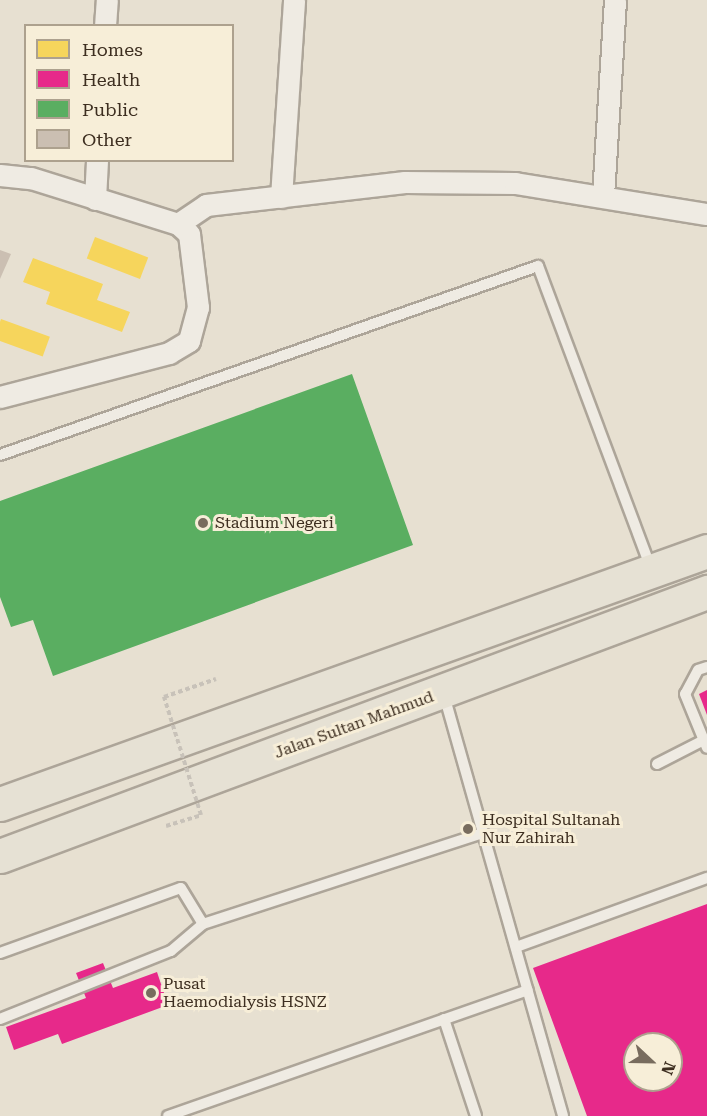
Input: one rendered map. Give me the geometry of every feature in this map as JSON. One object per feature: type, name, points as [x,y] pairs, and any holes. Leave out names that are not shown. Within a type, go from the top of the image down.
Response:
[{"type":"main road","points":[[0,804],[707,552]]},
{"type":"main road","name":"Jalan Sultan Mahmud","points":[[0,856],[707,592]]},
{"type":"street","points":[[105,24],[107,0]]},
{"type":"street","points":[[281,196],[294,0]]},
{"type":"street","points":[[603,196],[615,0]]},
{"type":"street","points":[[95,199],[97,162]]},
{"type":"street","points":[[0,175],[31,178],[178,224],[189,234],[198,307],[189,341],[169,353],[0,397]]},
{"type":"street","points":[[178,224],[206,205],[405,182],[515,183],[707,214]]},
{"type":"lane","points":[[0,455],[538,266],[652,572]]},
{"type":"lane","points":[[657,764],[705,744],[685,694],[698,670],[707,667]]},
{"type":"lane","points":[[443,692],[563,1116]]},
{"type":"lane","points":[[0,1019],[171,951],[202,924],[483,832]]},
{"type":"lane","points":[[516,947],[707,878]]},
{"type":"lane","points":[[0,953],[182,888],[202,924]]},
{"type":"lane","points":[[168,1116],[528,990]]},
{"type":"lane","points":[[444,1019],[476,1116]]},
{"type":"path","points":[[166,826],[201,815],[164,697],[216,680]]},
{"type":"building: Homes","points":[[95,237],[148,257],[140,279],[87,258]]},
{"type":"building: Homes","points":[[33,258],[103,284],[97,300],[130,312],[122,332],[46,304],[50,292],[23,282]]},
{"type":"building: Homes","points":[[1,319],[50,337],[43,357],[0,341]]},
{"type":"building: Health","points":[[707,690],[707,715],[699,694]]},
{"type":"building: Health","points":[[707,904],[707,1116],[587,1116],[533,968]]},
{"type":"building: Health","points":[[103,963],[113,988],[157,972],[168,1005],[62,1044],[58,1034],[14,1050],[6,1027],[86,998],[76,973]]},
{"type":"building: Public","name":"Stadium Negeri","points":[[352,374],[413,545],[53,676],[33,620],[11,627],[0,597],[0,501]]},
{"type":"building: Other","points":[[0,250],[11,254],[0,279]]},
{"type":"place","name":"Stadium Negeri","points":[[203,523]]},
{"type":"place","name":"Hospital Sultanah Nur Zahirah","points":[[468,829]]},
{"type":"place","name":"Pusat Haemodialysis HSNZ","points":[[151,993]]}]
